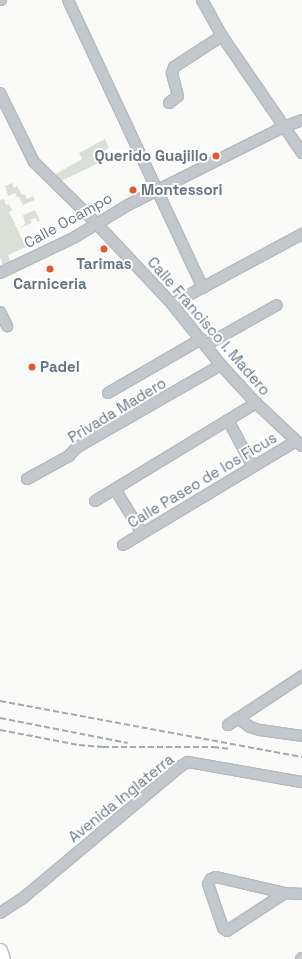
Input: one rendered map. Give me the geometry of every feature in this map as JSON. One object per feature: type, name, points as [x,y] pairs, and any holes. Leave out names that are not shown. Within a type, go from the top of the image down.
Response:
[{"type":"main road","points":[[0,950],[3,959]]},
{"type":"street","points":[[68,0],[203,288]]},
{"type":"street","points":[[202,0],[222,36],[302,153]]},
{"type":"street","points":[[169,103],[178,96],[172,73],[174,66],[222,36]]},
{"type":"street","name":"Calle Francisco I. Madero","points":[[0,93],[34,162],[96,223],[172,304],[221,365],[256,403],[299,444]]},
{"type":"street","name":"Calle Ocampo","points":[[0,273],[75,237],[96,223],[157,190],[284,127],[302,120]]},
{"type":"street","points":[[172,304],[302,234]]},
{"type":"street","points":[[108,393],[203,342],[277,305]]},
{"type":"street","points":[[0,312],[7,326]]},
{"type":"street","name":"Privada Madero","points":[[27,479],[69,456],[76,448],[221,365]]},
{"type":"street","points":[[95,501],[256,403]]},
{"type":"street","points":[[228,420],[253,467]]},
{"type":"street","name":"Calle Paseo de los Ficus","points":[[123,545],[253,467],[299,444]]},
{"type":"street","points":[[115,489],[142,533]]},
{"type":"street","points":[[228,725],[302,676]]},
{"type":"street","points":[[238,718],[250,727],[260,730],[302,736]]},
{"type":"street","name":"Avenida Inglaterra","points":[[0,913],[23,898],[181,766],[188,762],[302,782]]},
{"type":"street","points":[[285,892],[227,931],[223,928],[208,884],[211,879],[216,877],[285,892],[302,894]]},
{"type":"shaded area","points":[[105,139],[109,148],[105,150],[108,155],[102,159],[103,161],[61,181],[54,175],[82,159],[79,153]]},
{"type":"shaded area","points":[[12,183],[14,188],[17,186],[22,195],[25,194],[27,199],[33,196],[35,200],[23,205],[15,193],[8,196],[5,186]]},
{"type":"shaded area","points":[[4,199],[6,205],[9,204],[12,210],[9,212],[26,247],[8,255],[11,263],[4,268],[0,257],[0,200]]},
{"type":"shaded area","points":[[35,210],[40,221],[37,222],[36,218],[30,220],[32,223],[20,228],[25,224],[23,215]]},
{"type":"railway","points":[[0,701],[302,757]]},
{"type":"railway","points":[[0,718],[128,743]]},
{"type":"railway","points":[[0,730],[79,745],[103,747],[213,747],[231,749]]},
{"type":"place","name":"Querido Guajillo","points":[[216,156]]},
{"type":"place","name":"Montessori","points":[[133,190]]},
{"type":"place","name":"Tarimas","points":[[104,249]]},
{"type":"place","name":"Carniceria","points":[[50,269]]},
{"type":"place","name":"Padel","points":[[32,367]]}]
